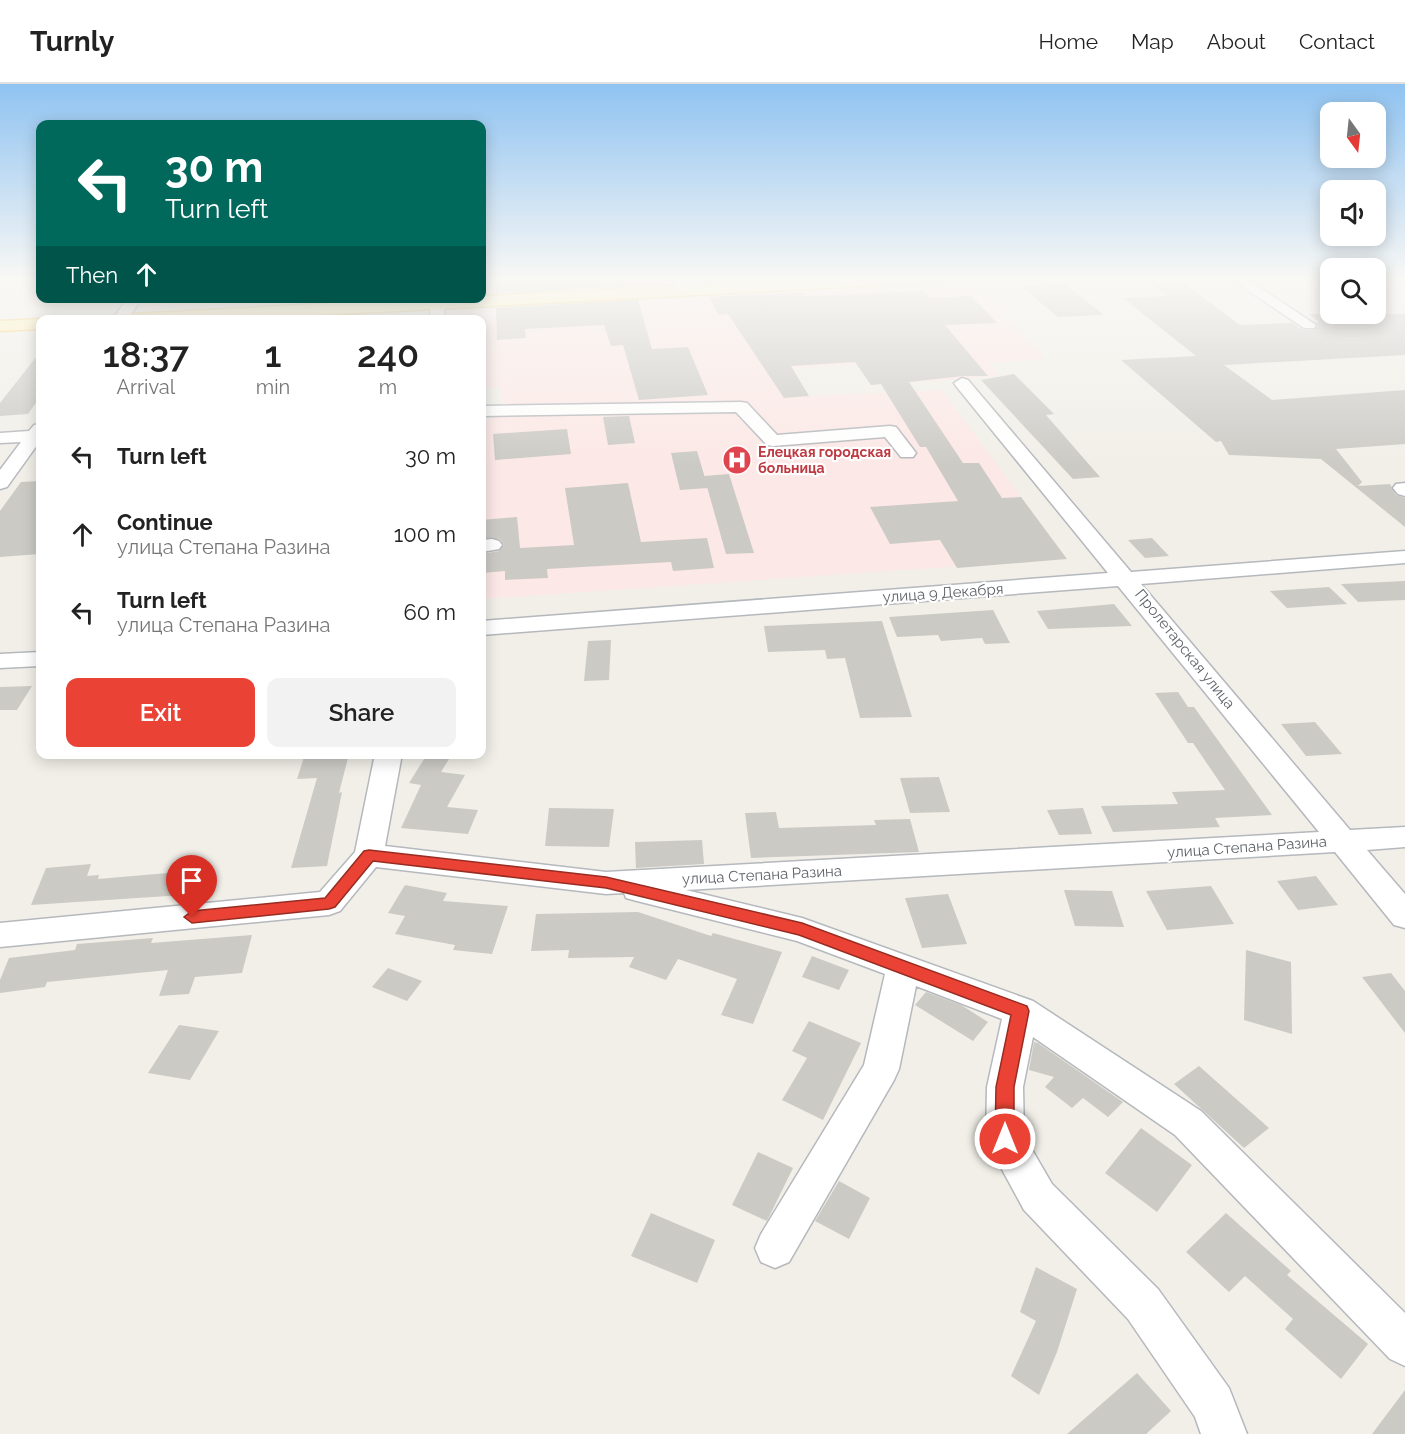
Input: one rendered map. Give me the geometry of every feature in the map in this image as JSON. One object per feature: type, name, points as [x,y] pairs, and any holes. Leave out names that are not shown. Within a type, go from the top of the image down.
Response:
[{"type":"street","name":"Пролетарская улица","points":[[962,383],[1405,916]]},
{"type":"street","points":[[486,411],[741,407],[773,441],[890,430],[907,453]]},
{"type":"street","points":[[0,438],[36,434]]},
{"type":"street","points":[[0,483],[36,438]]},
{"type":"street","name":"улица 9 Декабря","points":[[486,628],[1405,557]]},
{"type":"street","points":[[0,661],[36,659]]},
{"type":"street","points":[[3,942],[329,903],[369,855],[388,759]]},
{"type":"street","name":"улица Степана Разина","points":[[369,855],[606,883],[1405,837]]},
{"type":"street","points":[[606,883],[802,930],[1021,1011],[1188,1123],[1405,1344]]},
{"type":"street","points":[[775,1248],[880,1069],[903,968]]},
{"type":"street","points":[[1021,1011],[1005,1087],[1005,1139],[1038,1197],[1143,1304],[1213,1404],[1224,1434]]},
{"type":"shaded area","name":"Елецкая городская больница","points":[[486,340],[1028,340],[1047,359],[989,363],[1000,376],[871,385],[857,364],[793,369],[809,396],[942,390],[1067,559],[486,599],[486,420],[505,413],[500,387],[486,388]]},
{"type":"building","points":[[609,340],[649,340],[652,349],[688,347],[708,395],[639,400],[623,345],[611,346]]},
{"type":"building","points":[[745,340],[958,340],[988,376],[963,376],[909,382],[963,463],[979,463],[1002,498],[1021,497],[1067,559],[957,568],[940,540],[890,544],[870,507],[958,501],[926,447],[920,447],[881,384],[871,385],[855,362],[791,366],[809,396],[784,398]]},
{"type":"building","points":[[1176,340],[1405,340],[1405,355],[1224,365],[1272,400],[1405,390],[1405,444],[1336,449],[1362,482],[1358,486],[1390,484],[1396,495],[1405,498],[1405,527],[1321,459],[1229,455],[1221,441],[1216,442],[1121,360],[1196,356]]},
{"type":"building","points":[[36,357],[36,403],[28,414],[0,416],[0,403]]},
{"type":"building","points":[[1014,374],[1054,414],[1046,415],[1100,477],[1073,479],[981,380]]},
{"type":"building","points":[[629,416],[635,443],[608,445],[603,417]]},
{"type":"building","points":[[567,429],[571,454],[495,460],[493,434]]},
{"type":"building","points":[[697,451],[708,488],[680,490],[671,453]]},
{"type":"building","points":[[729,474],[754,553],[726,554],[704,476]]},
{"type":"building","points":[[36,481],[36,554],[0,557],[0,511],[21,482]]},
{"type":"building","points":[[628,483],[641,542],[707,538],[714,568],[673,571],[671,562],[547,569],[548,578],[505,580],[505,571],[486,573],[486,553],[499,551],[504,545],[500,539],[486,538],[486,520],[517,517],[520,548],[574,545],[565,488]]},
{"type":"building","points":[[1152,538],[1169,556],[1145,558],[1128,540]]},
{"type":"building","points":[[1405,581],[1405,600],[1358,602],[1341,584]]},
{"type":"building","points":[[1329,587],[1347,604],[1287,608],[1270,591]]},
{"type":"building","points":[[1114,604],[1132,626],[1048,629],[1037,611]]},
{"type":"building","points":[[993,610],[1010,643],[985,644],[982,638],[941,641],[938,635],[897,637],[889,617]]},
{"type":"building","points":[[882,621],[912,717],[860,718],[845,658],[827,659],[825,650],[768,652],[764,626]]},
{"type":"building","points":[[611,640],[609,680],[584,681],[588,641]]},
{"type":"building","points":[[32,686],[17,710],[0,710],[0,687]]},
{"type":"building","points":[[1178,692],[1188,707],[1194,707],[1272,815],[1215,818],[1220,827],[1113,832],[1101,806],[1178,804],[1172,792],[1225,790],[1193,743],[1188,743],[1155,693]]},
{"type":"building","points":[[1315,722],[1342,754],[1306,756],[1281,724]]},
{"type":"building","points":[[303,759],[348,759],[339,793],[342,792],[327,866],[291,868],[317,778],[297,779]]},
{"type":"building","points":[[424,759],[449,759],[441,772],[465,775],[447,807],[478,810],[468,834],[401,828],[421,785],[409,783]]},
{"type":"building","points":[[939,777],[950,812],[910,813],[900,778]]},
{"type":"building","points":[[549,808],[614,809],[609,847],[545,846]]},
{"type":"building","points":[[1083,808],[1092,834],[1059,835],[1047,810]]},
{"type":"building","points":[[776,812],[779,828],[876,825],[874,820],[910,819],[919,852],[751,858],[745,813]]},
{"type":"building","points":[[702,840],[704,864],[636,868],[635,842]]},
{"type":"building","points":[[91,864],[87,876],[99,875],[98,879],[191,871],[183,895],[31,905],[46,868]]},
{"type":"building","points":[[1316,876],[1338,905],[1298,910],[1277,881]]},
{"type":"building","points":[[405,885],[447,893],[443,901],[508,906],[492,954],[453,950],[455,945],[395,934],[405,916],[388,913]]},
{"type":"building","points":[[1211,886],[1234,924],[1167,930],[1146,891]]},
{"type":"building","points":[[1064,890],[1112,891],[1124,927],[1075,926]]},
{"type":"building","points":[[948,894],[967,944],[922,948],[905,898]]},
{"type":"building","points":[[638,912],[711,936],[713,933],[782,952],[753,1024],[721,1015],[737,979],[678,959],[666,980],[629,967],[634,957],[568,958],[569,950],[531,951],[536,914]]},
{"type":"building","points":[[252,935],[242,973],[195,977],[189,994],[159,996],[168,970],[47,982],[45,987],[0,993],[0,980],[9,958],[75,950],[77,944],[153,938],[151,943]]},
{"type":"building","points":[[1246,950],[1291,962],[1292,1034],[1244,1020]]},
{"type":"building","points":[[812,956],[849,970],[839,990],[802,977]]},
{"type":"building","points":[[388,968],[422,981],[407,1001],[372,987]]},
{"type":"building","points":[[1391,973],[1405,991],[1405,1033],[1362,977]]},
{"type":"building","points":[[926,992],[961,1005],[988,1022],[973,1041],[915,1005]]},
{"type":"building","points":[[809,1021],[861,1043],[823,1120],[782,1100],[807,1058],[792,1051]]},
{"type":"building","points":[[179,1025],[219,1031],[190,1080],[148,1073]]},
{"type":"building","points":[[1034,1042],[1123,1102],[1108,1117],[1083,1098],[1072,1108],[1045,1087],[1054,1077],[1029,1070]]},
{"type":"building","points":[[1199,1066],[1269,1128],[1244,1148],[1174,1084]]},
{"type":"building","points":[[1141,1128],[1192,1165],[1157,1212],[1105,1173]]},
{"type":"building","points":[[758,1152],[793,1168],[767,1221],[732,1205]]},
{"type":"building","points":[[839,1181],[870,1198],[849,1239],[815,1221]]},
{"type":"building","points":[[651,1213],[715,1240],[697,1283],[631,1256]]},
{"type":"building","points":[[1226,1213],[1291,1271],[1287,1275],[1368,1344],[1341,1379],[1285,1329],[1293,1319],[1245,1276],[1229,1292],[1186,1252]]},
{"type":"building","points":[[1036,1267],[1077,1289],[1057,1352],[1039,1395],[1011,1376],[1036,1321],[1020,1312]]},
{"type":"building","points":[[1137,1373],[1171,1411],[1146,1434],[1067,1434]]},
{"type":"building","points":[[1405,1390],[1405,1434],[1372,1434]]},
{"type":"place","name":"Елецкая городская больница","points":[[737,460]]},
{"type":"route","points":[[192,917],[329,903],[369,855],[606,883],[802,930],[1021,1011],[1005,1087],[1005,1139]]}]
